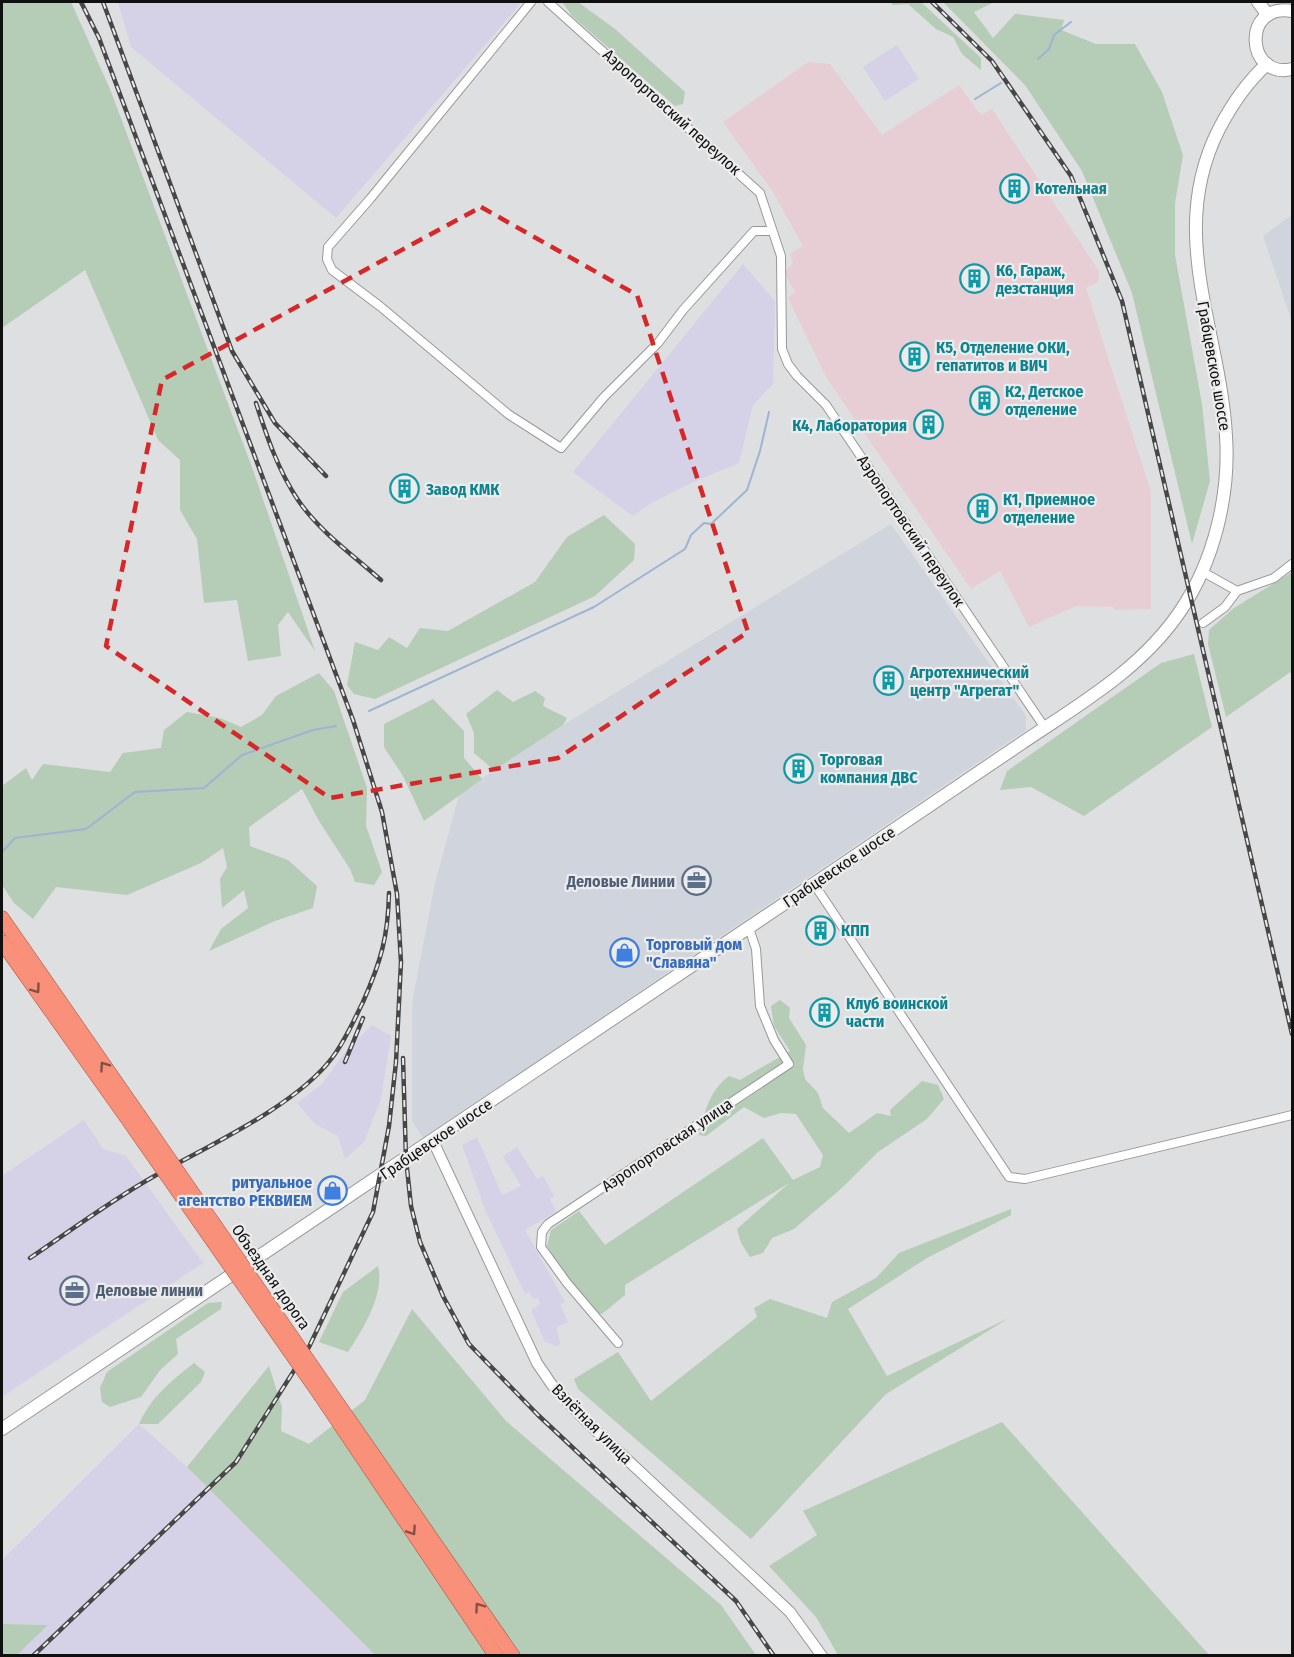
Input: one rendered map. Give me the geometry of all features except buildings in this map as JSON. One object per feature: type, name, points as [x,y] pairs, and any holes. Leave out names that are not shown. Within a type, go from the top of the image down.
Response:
[{"type":"highway","name":"Объездная дорога","points":[[2,918],[134,1117],[325,1394],[513,1656]]},
{"type":"highway","name":"Объездная дорога","points":[[2,942],[134,1117]]},
{"type":"highway","name":"Объездная дорога","points":[[325,1394],[496,1656]]},
{"type":"main road","points":[[1258,2],[1268,15]]},
{"type":"main road","points":[[1293,11],[1282,10],[1268,15],[1258,27],[1255,36],[1257,51],[1267,64],[1275,69],[1293,69]]},
{"type":"main road","name":"Грабцевское шоссе","points":[[2,1429],[1045,728],[1101,690],[1140,659],[1167,629],[1203,572],[1221,508],[1226,439],[1217,365],[1198,279],[1195,213],[1201,174],[1213,142],[1233,102],[1253,76],[1267,64]]},
{"type":"street","points":[[531,2],[370,200],[328,247],[327,259],[332,270],[381,307],[508,414],[561,448],[604,398],[658,343],[683,310],[754,231],[772,231]]},
{"type":"street","name":"Аэропортовский переулок","points":[[548,2],[760,193],[781,256],[782,349],[788,364],[825,405],[1045,728]]},
{"type":"street","points":[[1203,623],[1225,607],[1237,591],[1274,578],[1293,564]]},
{"type":"street","points":[[1203,572],[1237,591]]},
{"type":"street","points":[[814,884],[1008,1177],[1025,1179],[1293,1115]]},
{"type":"street","name":"Аэропортовская улица","points":[[618,1343],[567,1283],[541,1247],[542,1232],[549,1224],[789,1064],[774,1040],[760,1006],[756,949],[749,928]]},
{"type":"street","name":"Взлётная улица","points":[[433,1141],[537,1363],[552,1385],[596,1431],[759,1580],[790,1612],[822,1656]]},
{"type":"highlighted area","points":[[481,207],[637,295],[748,632],[558,758],[330,798],[106,646],[162,380]]},
{"type":"shaded area","points":[[118,2],[522,2],[336,218],[131,47]]},
{"type":"shaded area","points":[[897,45],[919,79],[885,101],[863,67]]},
{"type":"shaded area","points":[[808,62],[830,64],[882,135],[959,85],[981,115],[992,109],[1099,271],[1098,282],[1086,288],[1151,492],[1151,609],[1115,610],[1113,607],[1076,606],[1029,627],[1000,571],[971,589],[826,377],[788,298],[795,292],[784,272],[793,264],[790,254],[803,246],[773,192],[723,122]]},
{"type":"shaded area","points":[[1292,215],[1292,322],[1263,236]]},
{"type":"shaded area","points":[[743,264],[775,301],[773,384],[753,405],[739,463],[691,483],[648,505],[633,516],[573,472]]},
{"type":"shaded area","points":[[891,524],[1026,716],[1026,730],[423,1138],[412,1121],[412,1004],[434,887],[459,795],[524,749]]},
{"type":"shaded area","points":[[372,1025],[391,1036],[381,1099],[364,1142],[345,1159],[338,1136],[315,1124],[297,1103],[322,1084],[347,1050]]},
{"type":"shaded area","points":[[84,1120],[103,1149],[126,1156],[203,1263],[2,1397],[2,1176]]},
{"type":"shaded area","points":[[477,1137],[502,1195],[521,1186],[503,1156],[517,1147],[537,1179],[543,1176],[554,1196],[550,1199],[556,1212],[525,1230],[565,1302],[560,1304],[568,1322],[557,1327],[560,1344],[557,1346],[545,1342],[531,1310],[540,1304],[538,1297],[533,1299],[529,1292],[525,1294],[486,1212],[462,1145]]},
{"type":"shaded area","points":[[139,1424],[187,1467],[375,1655],[17,1655],[48,1625],[2,1624],[2,1560]]},
{"type":"green space","points":[[2,2],[71,2],[110,89],[253,470],[315,651],[288,612],[278,625],[281,656],[248,661],[237,600],[204,603],[197,539],[180,510],[180,460],[158,440],[85,270],[2,328]]},
{"type":"green space","points":[[578,2],[615,29],[685,92],[683,104],[675,106],[572,16],[563,3]]},
{"type":"green space","points":[[890,2],[921,2],[981,58],[981,70],[962,54],[953,37],[936,29],[908,4],[893,5]]},
{"type":"green space","points":[[943,2],[994,2],[974,12],[993,38],[1015,14],[1064,20],[1061,30],[1096,44],[1135,44],[1162,92],[1183,155],[1175,203],[1175,255],[1202,404],[1210,481],[1192,544],[1132,293],[1082,171],[1025,85]]},
{"type":"green space","points":[[604,515],[635,544],[634,560],[595,596],[375,699],[354,694],[347,685],[355,642],[378,650],[389,637],[407,648],[420,628],[448,631],[535,582],[567,537]]},
{"type":"green space","points":[[1292,572],[1292,671],[1226,717],[1208,644],[1209,630],[1234,608]]},
{"type":"green space","points":[[1194,654],[1212,727],[1084,816],[1031,787],[1000,790],[1007,771],[1161,663]]},
{"type":"green space","points":[[319,673],[334,691],[367,788],[366,826],[382,872],[374,885],[355,882],[350,869],[319,821],[302,789],[249,827],[250,846],[288,860],[317,886],[313,908],[275,921],[209,951],[221,929],[248,908],[244,890],[222,908],[220,879],[227,867],[223,848],[201,863],[127,895],[56,887],[33,919],[14,903],[2,885],[2,786],[26,768],[32,780],[43,764],[110,772],[123,753],[161,748],[164,730],[187,712],[220,718],[241,727],[262,715],[276,696]]},
{"type":"green space","points":[[497,690],[513,702],[535,691],[545,698],[543,706],[567,718],[563,725],[494,770],[474,753],[474,733],[466,714]]},
{"type":"green space","points":[[433,699],[464,731],[464,758],[482,779],[424,821],[403,776],[384,747],[384,724]]},
{"type":"green space","points":[[780,1000],[790,1008],[789,1018],[806,1045],[803,1069],[805,1079],[818,1093],[823,1108],[849,1133],[877,1113],[891,1116],[890,1110],[922,1081],[938,1085],[944,1099],[927,1119],[878,1152],[843,1187],[794,1229],[772,1238],[763,1253],[750,1257],[741,1243],[737,1229],[789,1183],[625,1285],[625,1295],[602,1314],[597,1313],[571,1283],[547,1246],[551,1230],[579,1211],[605,1245],[763,1138],[793,1180],[820,1167],[823,1155],[796,1114],[781,1113],[764,1118],[744,1107],[706,1136],[699,1135],[712,1095],[722,1082],[729,1076],[740,1080],[790,1051],[774,1026],[771,1006]]},
{"type":"green space","points":[[1011,1209],[1011,1215],[927,1258],[848,1309],[887,1376],[1009,1318],[886,1394],[751,1539],[578,1389],[574,1379],[618,1352],[651,1401],[757,1317],[754,1308],[770,1299],[827,1318],[832,1302],[876,1278],[899,1253]]},
{"type":"green space","points":[[378,1266],[376,1299],[366,1322],[348,1352],[319,1342],[343,1292]]},
{"type":"green space","points":[[222,1302],[221,1309],[176,1339],[178,1354],[161,1369],[141,1397],[110,1407],[102,1402],[100,1388],[107,1372],[208,1303]]},
{"type":"green space","points":[[412,1309],[506,1421],[721,1605],[756,1655],[375,1655],[187,1467],[269,1366],[282,1407],[281,1431],[309,1444],[365,1400]]},
{"type":"green space","points":[[194,1363],[205,1372],[201,1382],[158,1424],[139,1424],[155,1398]]},
{"type":"green space","points":[[1002,1422],[1209,1655],[838,1655],[816,1617],[769,1566],[817,1535],[803,1511]]},
{"type":"green space","points":[[2,1624],[48,1625],[17,1655],[2,1656]]},
{"type":"waterway","points":[[1038,59],[1049,49],[1054,35],[1071,22]]},
{"type":"waterway","points":[[975,99],[1001,83]]},
{"type":"waterway","points":[[369,711],[594,607],[685,549],[691,535],[704,523],[711,524],[747,490],[760,451],[769,412]]},
{"type":"waterway","points":[[2,852],[15,838],[86,829],[135,792],[204,788],[242,755],[313,730],[336,726]]},
{"type":"railway","points":[[33,1656],[236,1462],[309,1347],[373,1212],[389,1126],[396,1062],[401,962],[397,894],[382,812],[353,720],[99,38],[81,2]]},
{"type":"railway","points":[[103,2],[232,351],[275,423],[326,476]]},
{"type":"railway","points":[[932,2],[992,61],[1071,176],[1122,301],[1292,1034]]},
{"type":"railway","points":[[256,403],[279,465],[298,500],[326,532],[381,580]]},
{"type":"railway","points":[[30,1258],[135,1187],[248,1125],[296,1093],[316,1076],[341,1045],[369,987],[385,936],[389,893]]},
{"type":"railway","points":[[345,1062],[363,1018]]},
{"type":"railway","points":[[403,1058],[406,1159],[411,1206],[420,1242],[443,1296],[469,1344],[538,1415],[736,1601],[774,1656]]},
{"type":"place","name":"Котельная","points":[[1014,188]]},
{"type":"place","name":"К6, Гараж, дезстанция","points":[[975,279]]},
{"type":"place","name":"К5, Отделение ОКИ, гепатитов и ВИЧ","points":[[915,356]]},
{"type":"place","name":"К2, Детское отделение","points":[[984,400]]},
{"type":"place","name":"К4, Лаборатория","points":[[928,425]]},
{"type":"place","name":"Завод КМК","points":[[405,489]]},
{"type":"place","name":"К1, Приемное отделение","points":[[982,508]]},
{"type":"place","name":"Агротехнический центр \"Агрегат\"","points":[[889,681]]},
{"type":"place","name":"Торговая компания ДВС","points":[[799,768]]},
{"type":"place","name":"Деловые Линии","points":[[696,881]]},
{"type":"place","name":"КПП","points":[[820,930]]},
{"type":"place","name":"Торговый дом \"Славяна\"","points":[[625,953]]},
{"type":"place","name":"Клуб воинской части","points":[[825,1012]]},
{"type":"place","name":"ритуальное агентство РЕКВИЕМ","points":[[333,1191]]},
{"type":"place","name":"Деловые линии","points":[[75,1290]]}]
